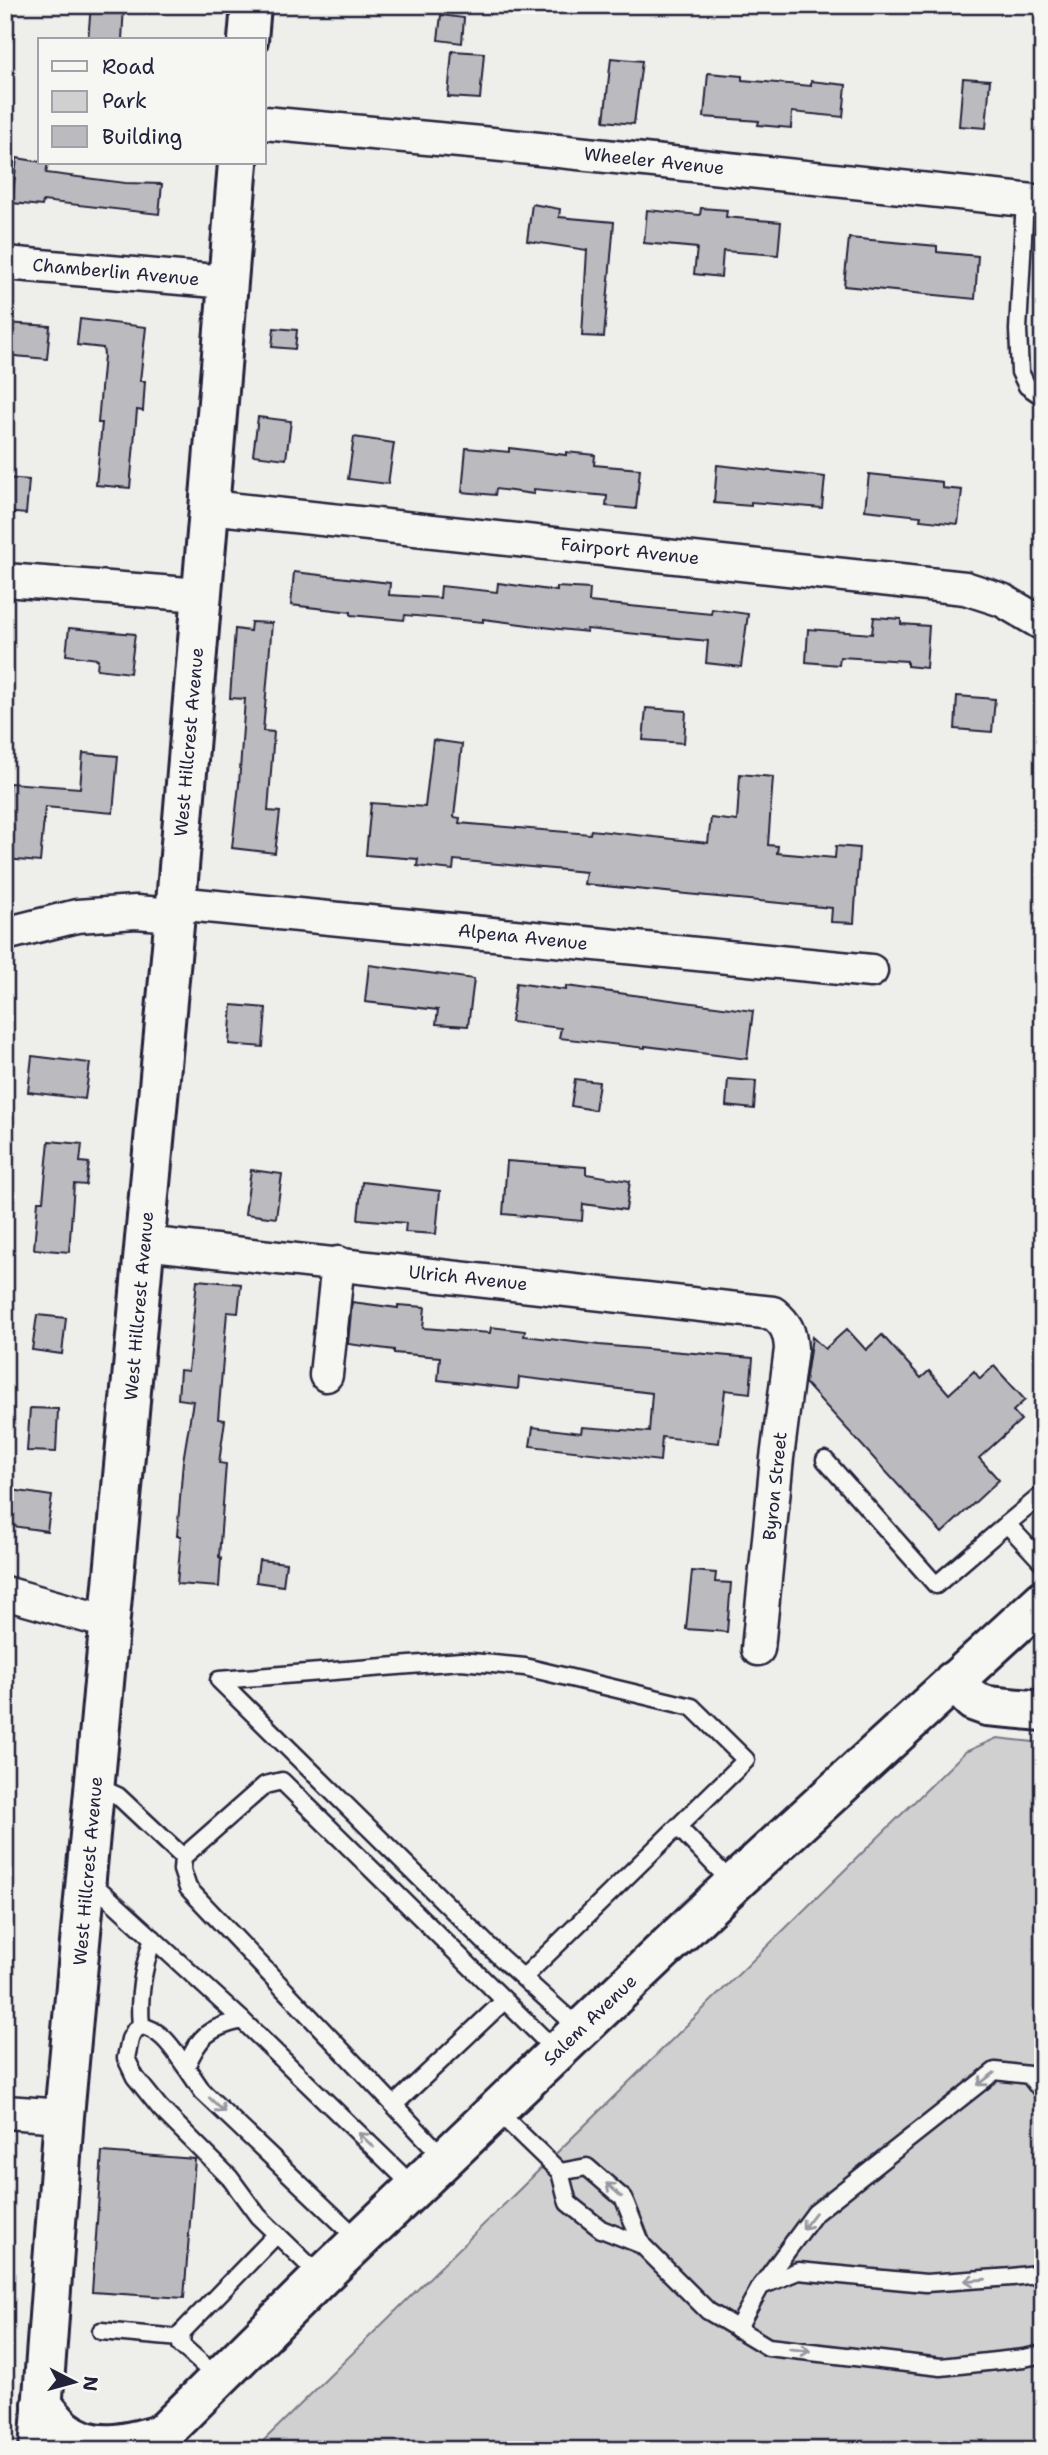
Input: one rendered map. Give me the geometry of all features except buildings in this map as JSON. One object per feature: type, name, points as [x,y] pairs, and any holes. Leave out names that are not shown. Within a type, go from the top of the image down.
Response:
[{"type":"street","points":[[248,38],[251,5]]},
{"type":"street","name":"Wheeler Avenue","points":[[266,123],[1034,201]]},
{"type":"street","name":"West Hillcrest Avenue","points":[[39,2450],[64,2116],[175,909],[238,164]]},
{"type":"street","name":"Chamberlin Avenue","points":[[5,263],[227,282]]},
{"type":"street","name":"Fairport Avenue","points":[[209,508],[965,588],[1002,600],[1043,624]]},
{"type":"street","points":[[5,580],[201,595]]},
{"type":"street","name":"Alpena Avenue","points":[[5,934],[76,915],[175,909],[871,971]]},
{"type":"street","name":"Ulrich Avenue","points":[[144,1243],[761,1310],[773,1312],[786,1324]]},
{"type":"street","points":[[326,1375],[338,1264]]},
{"type":"street","name":"Byron Street","points":[[758,1649],[792,1349],[791,1335],[786,1324]]},
{"type":"street","points":[[5,1593],[111,1623]]},
{"type":"street","name":"Salem Avenue","points":[[154,2442],[321,2277],[733,1884],[1043,1600]]},
{"type":"street","points":[[953,1681],[973,1701],[987,1706],[1043,1711]]},
{"type":"street","points":[[5,2112],[64,2116]]},
{"type":"street","points":[[42,2404],[63,2429],[82,2441],[104,2445],[154,2442]]},
{"type":"lane","points":[[1034,201],[1018,330],[1020,372],[1027,386],[1043,397]]},
{"type":"lane","points":[[825,1460],[936,1585],[1043,1494]]},
{"type":"lane","points":[[1007,1524],[1043,1563]]},
{"type":"lane","points":[[523,1978],[746,1760],[692,1707],[525,1667],[461,1661],[219,1680],[523,1978],[569,2041]]},
{"type":"lane","points":[[445,2158],[188,1888],[182,1870],[183,1857],[265,1785],[282,1781],[504,2001],[569,2041]]},
{"type":"lane","points":[[96,1786],[118,1796],[183,1857]]},
{"type":"lane","points":[[678,1827],[733,1884]]},
{"type":"lane","points":[[87,1878],[242,2020],[415,2188]]},
{"type":"lane","points":[[141,2026],[140,1990],[153,1938]]},
{"type":"lane","points":[[394,2105],[504,2001]]},
{"type":"lane","points":[[186,2067],[197,2042],[223,2024],[242,2020]]},
{"type":"lane","points":[[321,2277],[258,2216],[230,2178],[160,2108],[135,2077],[125,2058],[135,2030],[141,2026],[161,2035],[203,2092],[360,2240]]},
{"type":"lane","points":[[737,2329],[761,2286],[815,2213],[995,2071],[1028,2075],[1043,2093]]},
{"type":"lane","points":[[496,2110],[560,2172],[568,2203],[601,2229],[642,2245]]},
{"type":"lane","points":[[560,2172],[587,2167],[624,2199],[642,2245],[708,2311],[768,2347],[942,2367],[1043,2354]]},
{"type":"lane","points":[[218,2378],[181,2345],[180,2339],[186,2327],[276,2234]]},
{"type":"lane","points":[[761,2286],[798,2271],[926,2283],[1043,2273]]},
{"type":"lane","points":[[101,2332],[180,2339]]},
{"type":"green space","points":[[997,1738],[1043,1743],[1043,2450],[254,2450],[965,1752]]}]
